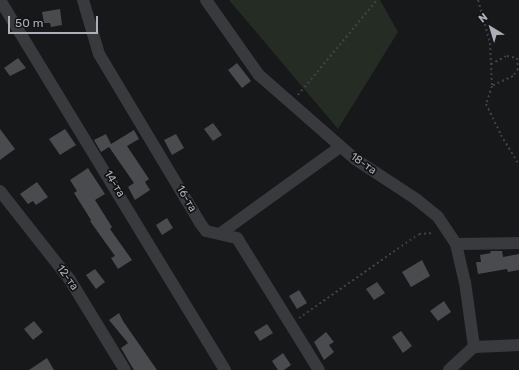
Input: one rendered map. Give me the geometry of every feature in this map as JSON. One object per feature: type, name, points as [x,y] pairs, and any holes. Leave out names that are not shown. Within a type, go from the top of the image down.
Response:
[{"type":"street","name":"14-та","points":[[0,0],[225,370]]},
{"type":"street","name":"16-та","points":[[83,0],[99,54],[135,117],[200,223],[206,231],[220,232],[237,238],[319,370]]},
{"type":"street","name":"18-та","points":[[206,0],[259,74],[340,147],[416,199],[438,217],[453,240],[465,282],[474,347]]},
{"type":"street","points":[[220,232],[340,147]]},
{"type":"street","name":"12-та","points":[[0,191],[70,280],[125,370]]},
{"type":"street","points":[[453,240],[519,243]]},
{"type":"street","points":[[448,370],[474,347],[519,345]]},
{"type":"path","points":[[292,103],[377,0]]},
{"type":"path","points":[[478,0],[490,43],[492,86],[486,104],[501,135],[519,165]]},
{"type":"path","points":[[491,64],[507,56],[517,58],[518,69],[513,76],[492,86]]},
{"type":"path","points":[[290,324],[419,234],[428,232],[453,240]]},
{"type":"shaded area","points":[[229,0],[380,0],[398,32],[338,129]]},
{"type":"building","points":[[60,9],[62,25],[51,27],[50,23],[44,23],[42,12]]},
{"type":"building","points":[[18,58],[26,68],[10,76],[4,68]]},
{"type":"building","points":[[237,63],[251,81],[242,88],[228,70]]},
{"type":"building","points":[[213,123],[222,135],[213,141],[204,129]]},
{"type":"building","points":[[0,129],[15,149],[0,160]]},
{"type":"building","points":[[65,129],[76,145],[60,155],[49,139]]},
{"type":"building","points":[[134,130],[139,139],[127,146],[149,179],[145,182],[150,190],[135,200],[128,187],[134,183],[109,147],[101,152],[94,140],[106,134],[111,144]]},
{"type":"building","points":[[176,134],[184,148],[172,155],[164,140]]},
{"type":"building","points":[[88,168],[105,194],[95,200],[112,227],[110,229],[132,260],[118,269],[111,258],[115,256],[90,221],[91,220],[74,193],[77,191],[70,180]]},
{"type":"building","points":[[37,182],[48,197],[36,205],[33,201],[28,204],[20,194]]},
{"type":"building","points":[[167,218],[173,228],[162,235],[156,225]]},
{"type":"building","points":[[490,251],[502,251],[503,257],[519,254],[519,270],[508,272],[507,269],[478,274],[476,262],[481,262],[480,255],[491,253]]},
{"type":"building","points":[[422,260],[430,276],[411,287],[402,272]]},
{"type":"building","points":[[95,269],[105,282],[96,289],[86,275]]},
{"type":"building","points":[[377,282],[385,293],[374,300],[366,289]]},
{"type":"building","points":[[299,290],[307,303],[297,309],[289,296]]},
{"type":"building","points":[[444,301],[451,312],[438,321],[430,311]]},
{"type":"building","points":[[119,313],[157,370],[134,370],[132,367],[121,348],[128,343],[109,320]]},
{"type":"building","points":[[34,321],[43,332],[33,340],[24,329]]},
{"type":"building","points":[[267,324],[273,333],[260,341],[254,332]]},
{"type":"building","points":[[401,331],[412,346],[403,353],[392,337]]},
{"type":"building","points":[[326,332],[334,342],[329,345],[334,352],[324,360],[314,342]]},
{"type":"building","points":[[283,353],[291,365],[284,370],[278,370],[272,361]]},
{"type":"building","points":[[47,358],[54,370],[29,370]]}]
